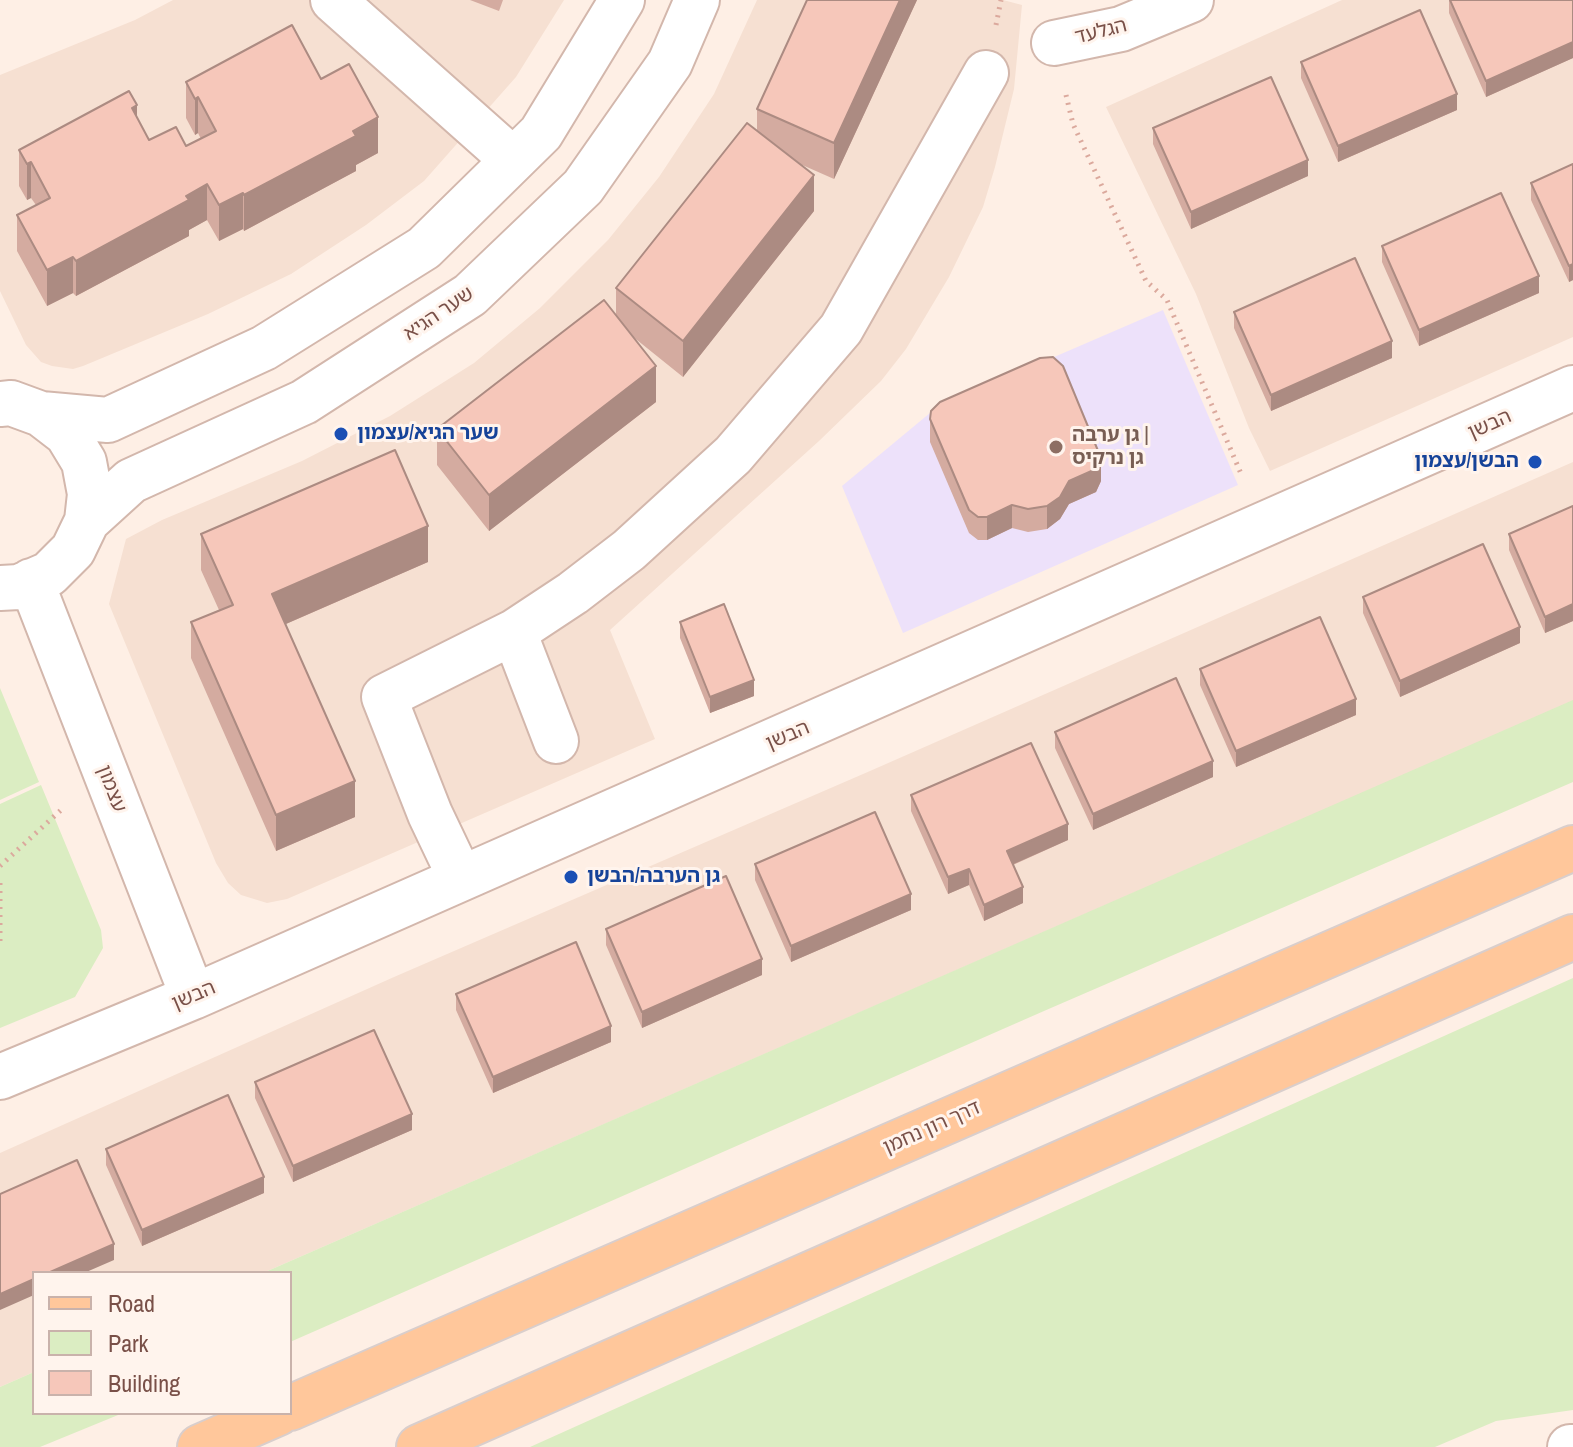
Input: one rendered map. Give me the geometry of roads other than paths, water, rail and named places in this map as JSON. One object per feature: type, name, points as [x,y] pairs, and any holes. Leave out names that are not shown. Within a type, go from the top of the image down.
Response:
[{"type":"main road","name":"דרך רון נחמן","points":[[292,1407],[1573,848]]},
{"type":"main road","points":[[419,1447],[1573,937]]},
{"type":"main road","points":[[200,1447],[273,1415]]},
{"type":"street","points":[[333,0],[513,160]]},
{"type":"street","points":[[21,409],[108,420],[264,348],[424,248],[541,133],[622,0]]},
{"type":"street","name":"שער הגיא","points":[[87,521],[131,481],[304,402],[470,295],[583,187],[670,63],[697,0]]},
{"type":"street","name":"הגלעד","points":[[1054,43],[1121,29],[1191,0]]},
{"type":"street","points":[[460,877],[430,814],[384,697],[514,632],[573,593],[629,550],[733,455],[841,329],[986,73]]},
{"type":"street","name":"הבשן","points":[[0,1077],[193,997],[1573,388]]},
{"type":"street","points":[[15,585],[49,574],[73,550],[87,521],[90,494],[84,462],[67,434],[21,409]]},
{"type":"street","name":"עצמון","points":[[15,585],[193,997]]},
{"type":"street","points":[[514,632],[556,741]]},
{"type":"place","name":"שער הגיא/עצמון","points":[[341,434]]},
{"type":"place","name":"גן ערבה | גן נרקיס","points":[[1056,447]]},
{"type":"place","name":"הבשן/עצמון","points":[[1535,462]]},
{"type":"place","name":"גן הערבה/הבשן","points":[[571,877]]}]
